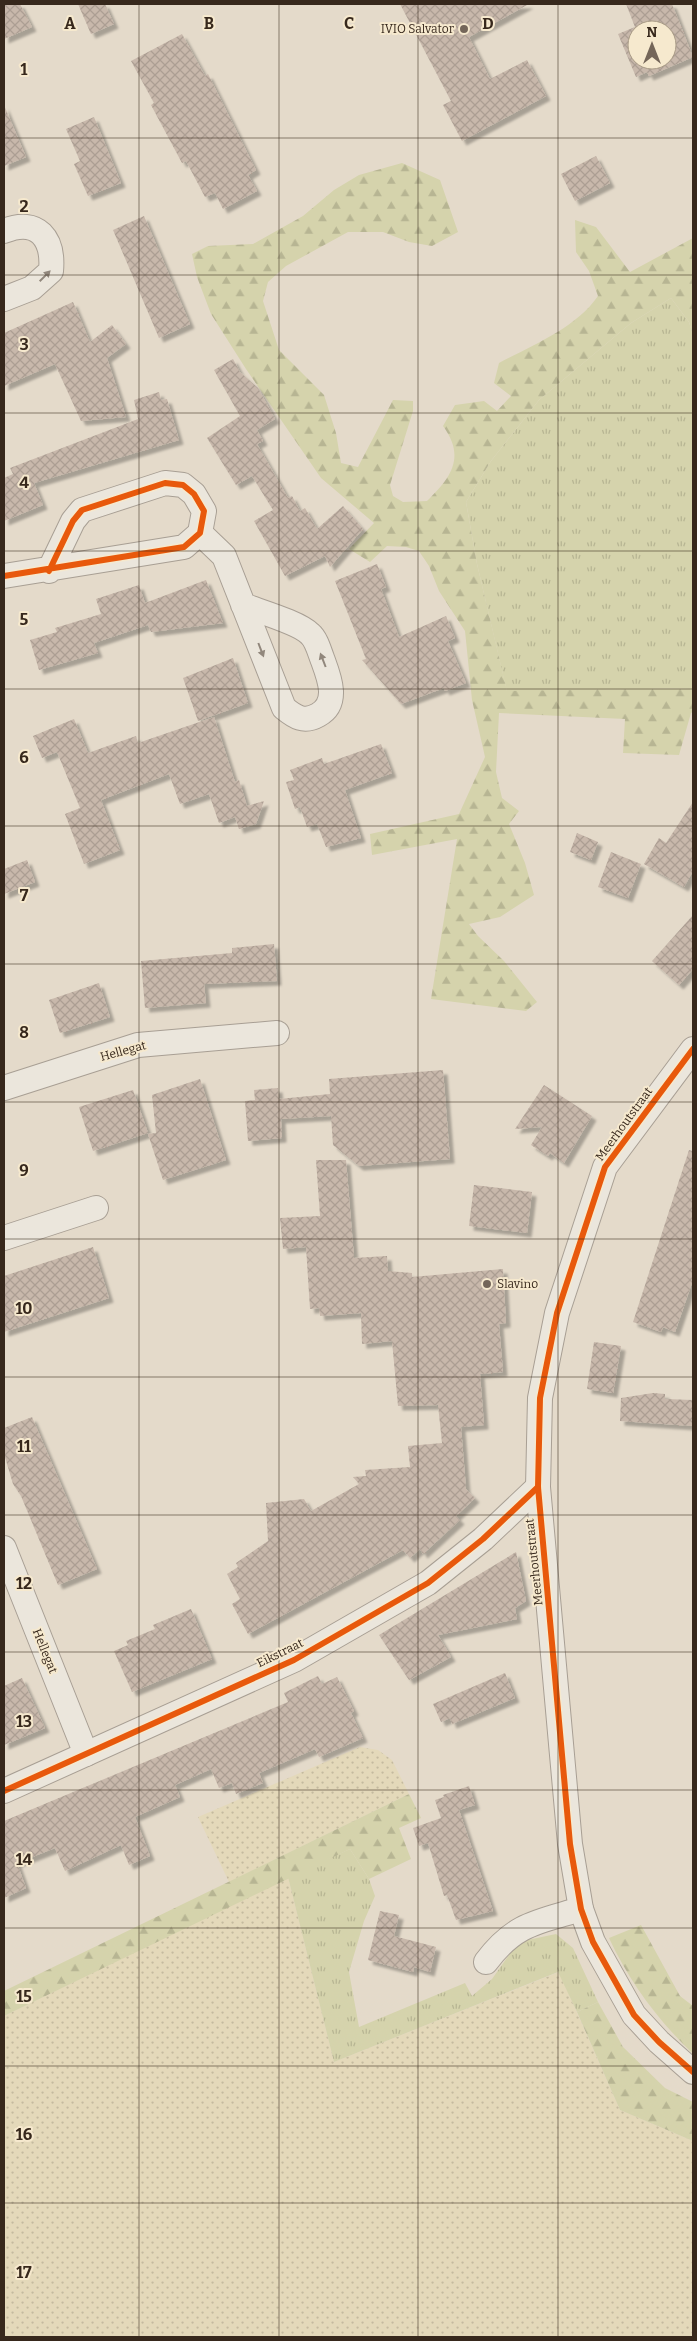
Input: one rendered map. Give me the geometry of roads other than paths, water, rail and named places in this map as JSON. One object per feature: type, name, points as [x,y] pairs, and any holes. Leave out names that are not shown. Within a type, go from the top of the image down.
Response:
[{"type":"street","points":[[4,231],[15,226],[27,227],[40,232],[53,253],[51,271],[32,288],[4,299]]},
{"type":"street","points":[[4,576],[49,570],[184,547],[200,533],[204,511],[194,494],[183,485],[165,482],[82,510],[72,522],[49,570]]},
{"type":"street","points":[[200,533],[224,556],[243,605],[284,708],[296,718],[311,719],[325,711],[330,700],[332,687],[318,648],[310,633],[243,605]]},
{"type":"street","name":"Hellegat","points":[[4,1088],[138,1045],[277,1033]]},
{"type":"street","name":"Meerhoutstraat","points":[[693,1049],[605,1167],[557,1312],[540,1398],[538,1487],[570,1844],[581,1909],[593,1942],[634,2015],[659,2042],[693,2072]]},
{"type":"street","points":[[4,1238],[96,1208]]},
{"type":"street","name":"Eikstraat","points":[[4,1791],[294,1660],[428,1583],[483,1539],[538,1487]]},
{"type":"street","name":"Hellegat","points":[[4,1548],[86,1754]]},
{"type":"street","points":[[486,1962],[499,1945],[513,1933],[531,1923],[581,1909]]},
{"type":"place","name":"IVIO Salvator","points":[[464,29]]},
{"type":"place","name":"Slavino","points":[[487,1284]]}]
